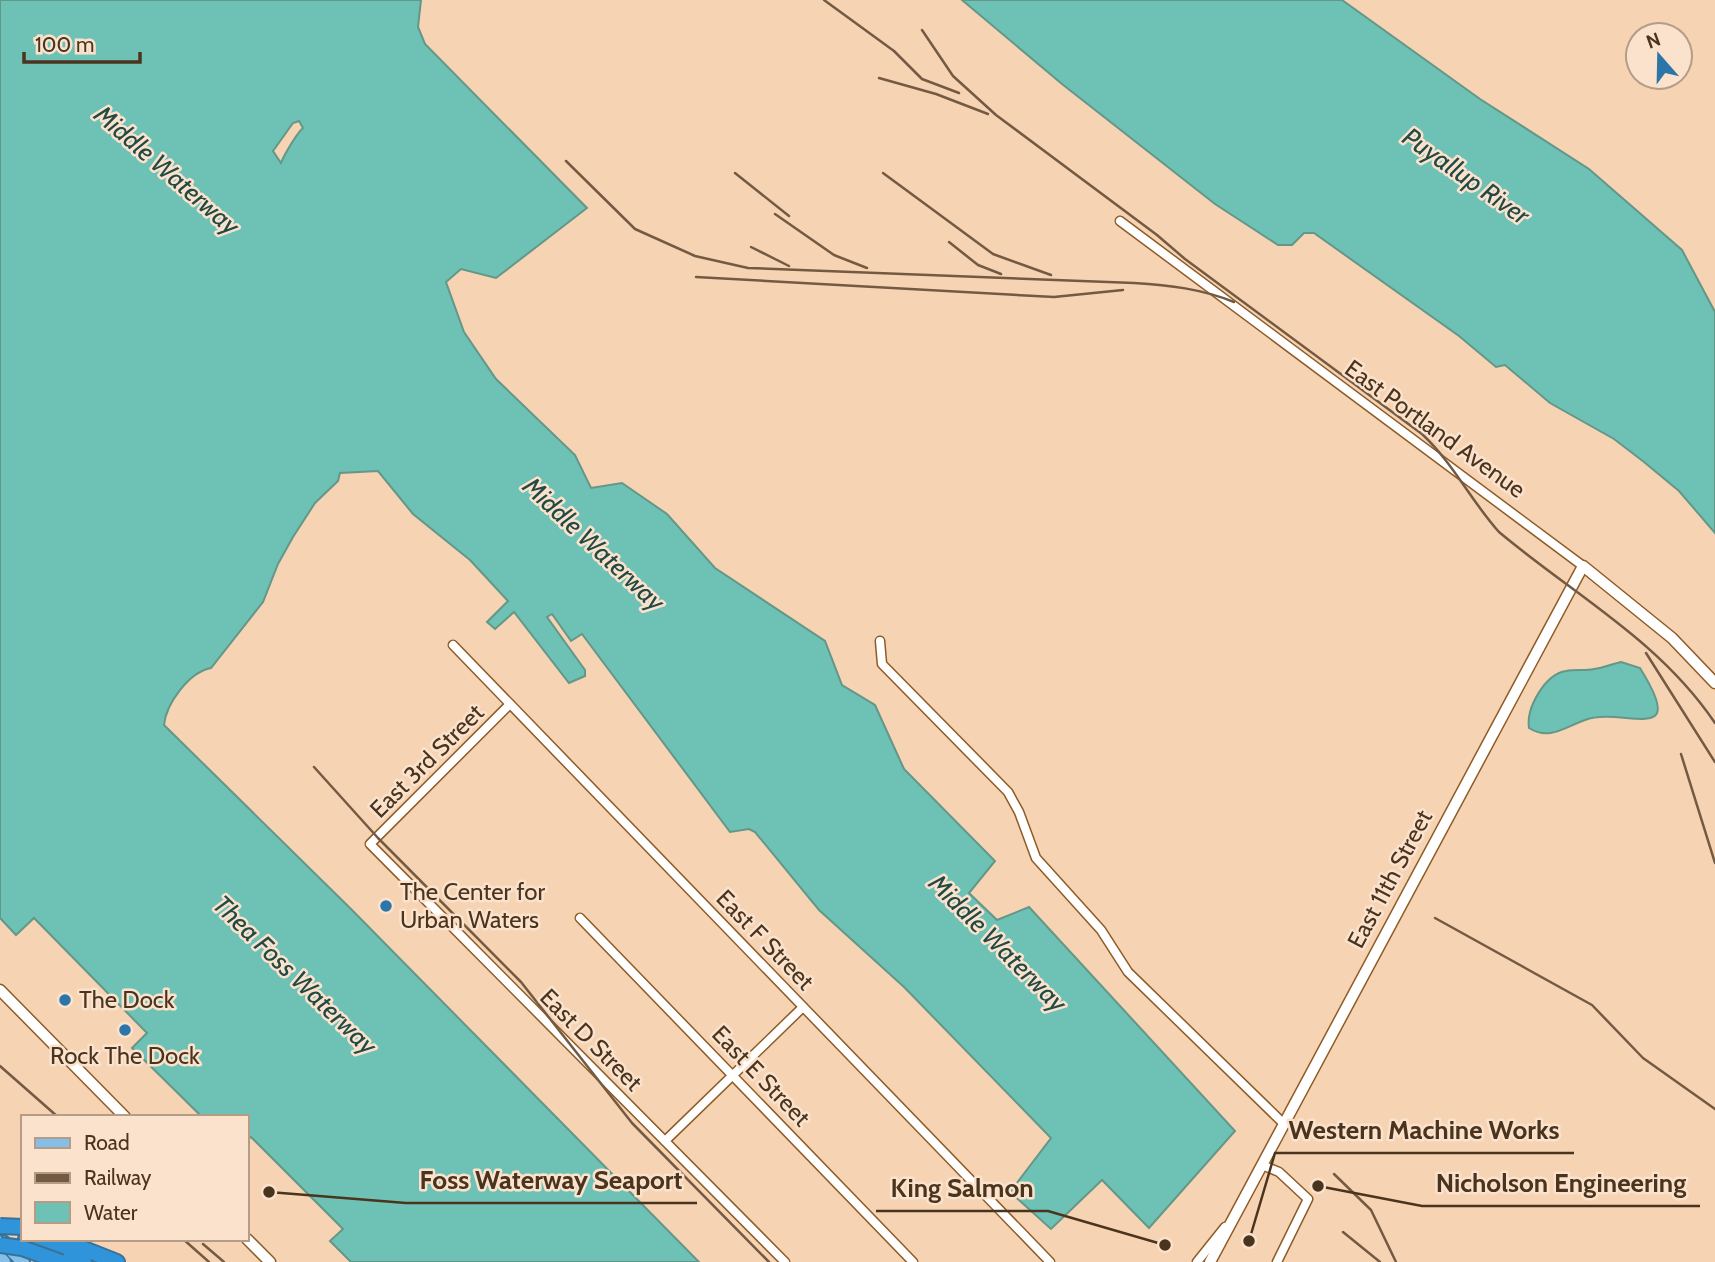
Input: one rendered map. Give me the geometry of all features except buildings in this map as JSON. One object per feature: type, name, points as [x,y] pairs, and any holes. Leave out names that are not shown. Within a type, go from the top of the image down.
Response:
[{"type":"highway","points":[[0,1225],[21,1230]]},
{"type":"highway","points":[[0,1225],[21,1237]]},
{"type":"highway","points":[[29,1241],[84,1262]]},
{"type":"highway","points":[[45,1241],[97,1262]]},
{"type":"highway","points":[[64,1241],[117,1262]]},
{"type":"highway","points":[[0,1245],[22,1248],[61,1262]]},
{"type":"main road","points":[[0,1239],[20,1259]]},
{"type":"main road","points":[[0,1258],[4,1262]]},
{"type":"street","name":"East Portland Avenue","points":[[1120,221],[1583,566],[1672,638],[1715,683]]},
{"type":"street","name":"East 11th Street","points":[[1210,1261],[1583,566]]},
{"type":"street","points":[[880,640],[882,664],[1007,792],[1020,812],[1036,858],[1101,930],[1128,972],[1283,1123]]},
{"type":"street","name":"East F Street","points":[[453,645],[1050,1262]]},
{"type":"street","name":"East 3rd Street","points":[[370,844],[510,704]]},
{"type":"street","name":"East D Street","points":[[370,844],[785,1262]]},
{"type":"street","name":"East E Street","points":[[580,918],[913,1262]]},
{"type":"street","points":[[0,990],[123,1115]]},
{"type":"street","points":[[665,1141],[803,1007]]},
{"type":"street","points":[[1262,1165],[1279,1172],[1308,1199],[1277,1262]]},
{"type":"street","name":"East 11th Street","points":[[1197,1262],[1235,1213]]},
{"type":"street","points":[[248,1240],[270,1262]]},
{"type":"water","points":[[0,0],[421,0],[418,27],[425,44],[587,208],[496,278],[461,269],[446,282],[464,332],[496,379],[575,455],[591,488],[622,483],[667,514],[715,568],[825,641],[842,685],[875,705],[904,769],[995,861],[969,893],[997,920],[1029,907],[1235,1131],[1149,1228],[1102,1180],[1051,1229],[1010,1192],[1051,1138],[904,987],[819,910],[755,832],[749,829],[730,832],[582,634],[571,641],[552,614],[547,617],[585,670],[585,676],[569,683],[514,612],[495,629],[487,622],[508,601],[470,560],[413,514],[378,471],[340,473],[338,481],[315,503],[293,537],[278,564],[263,602],[211,668],[195,676],[180,690],[169,708],[164,725],[350,908],[699,1262],[351,1262],[330,1241],[343,1229],[251,1137],[248,1139],[248,1115],[200,1115],[132,1048],[147,1033],[34,918],[16,935],[0,918]],"holes":[[[299,121],[303,128],[291,144],[281,163],[273,151],[293,123]]]},
{"type":"water","name":"Puyallup River","points":[[962,0],[1342,0],[1480,99],[1589,169],[1682,250],[1715,312],[1715,533],[1679,491],[1614,439],[1550,403],[1505,365],[1496,367],[1459,336],[1314,233],[1304,233],[1292,245],[1278,245],[1215,204],[1062,84]]},
{"type":"water","points":[[1621,662],[1640,668],[1654,693],[1658,708],[1655,716],[1646,719],[1601,717],[1550,733],[1536,732],[1529,728],[1534,702],[1551,678],[1566,671],[1587,670]]},
{"type":"railway","points":[[824,0],[894,51],[922,79],[959,93]]},
{"type":"railway","points":[[922,30],[953,76],[996,115],[1422,434],[1443,457],[1499,532],[1642,643],[1693,694],[1715,723]]},
{"type":"railway","points":[[879,78],[936,94],[988,114]]},
{"type":"railway","points":[[566,161],[635,229],[695,256],[748,268],[1147,284],[1198,291],[1234,302]]},
{"type":"railway","points":[[735,173],[789,216]]},
{"type":"railway","points":[[883,173],[993,254],[1051,275]]},
{"type":"railway","points":[[775,214],[834,255],[867,268]]},
{"type":"railway","points":[[949,242],[978,265],[1001,274]]},
{"type":"railway","points":[[751,247],[789,266]]},
{"type":"railway","points":[[696,277],[1054,297],[1123,290]]},
{"type":"railway","points":[[1646,653],[1715,762]]},
{"type":"railway","points":[[1681,754],[1715,863]]},
{"type":"railway","points":[[314,767],[378,838],[521,982],[632,1123],[769,1262]]},
{"type":"railway","points":[[1435,918],[1592,1005],[1643,1058],[1715,1109]]},
{"type":"railway","points":[[0,1066],[56,1115]]},
{"type":"railway","points":[[1334,1174],[1371,1210],[1396,1262]]},
{"type":"railway","points":[[1343,1232],[1380,1262]]},
{"type":"railway","points":[[185,1241],[209,1262]]},
{"type":"railway","points":[[203,1244],[224,1262]]},
{"type":"place","name":"The Center for Urban Waters","points":[[386,906]]},
{"type":"place","name":"The Dock","points":[[65,1000]]},
{"type":"place","name":"Rock The Dock","points":[[125,1030]]},
{"type":"place","name":"Nicholson Engineering","points":[[1318,1186]]},
{"type":"place","name":"Foss Waterway Seaport","points":[[269,1192]]},
{"type":"place","name":"Western Machine Works","points":[[1249,1241]]},
{"type":"place","name":"King Salmon","points":[[1165,1245]]},
{"type":"water label","name":"Middle Waterway","points":[[167,170]]},
{"type":"water label","name":"Middle Waterway","points":[[594,544]]},
{"type":"water label","name":"Middle Waterway","points":[[998,943]]},
{"type":"water label","name":"Thea Foss Waterway","points":[[295,975]]}]
